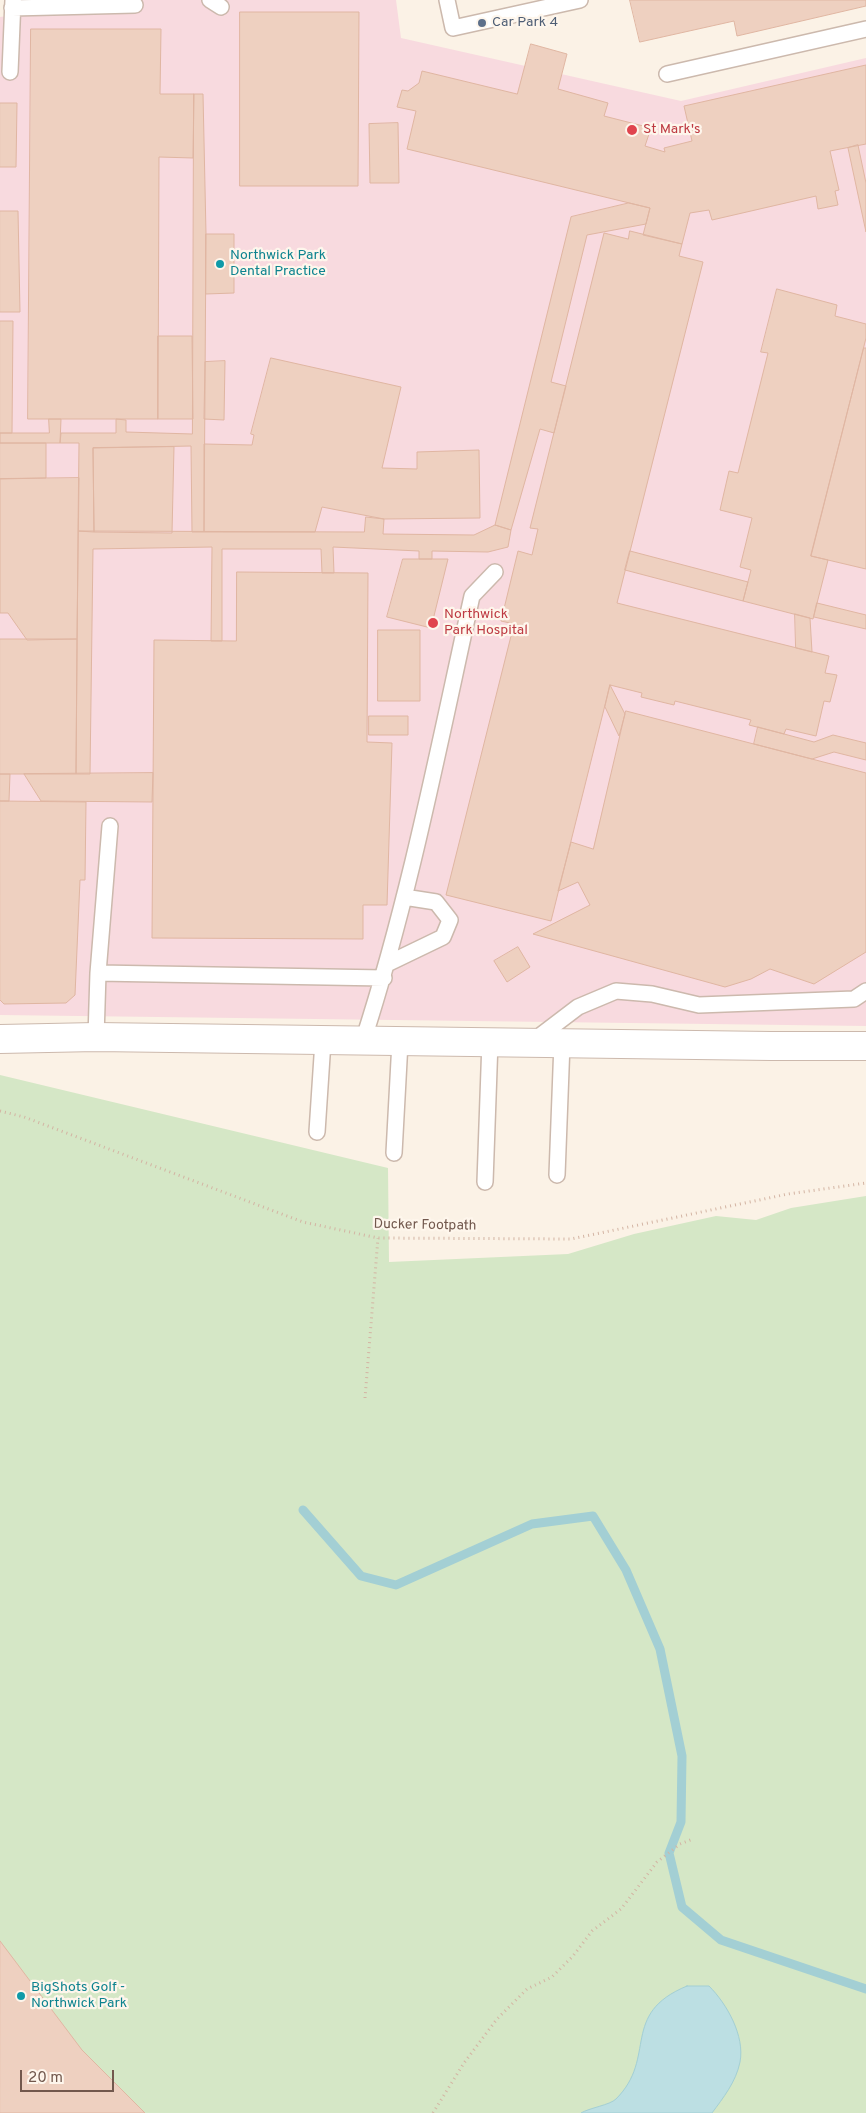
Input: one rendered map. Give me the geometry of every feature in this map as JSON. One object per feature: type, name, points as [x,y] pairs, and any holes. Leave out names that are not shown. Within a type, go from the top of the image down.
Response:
[{"type":"street","points":[[0,1039],[96,1037],[866,1046]]},
{"type":"lane","points":[[447,0],[453,28],[524,6],[580,0]]},
{"type":"lane","points":[[10,72],[13,4],[135,5]]},
{"type":"lane","points":[[666,74],[866,28]]},
{"type":"lane","points":[[363,1041],[385,971],[404,898],[472,596],[495,572]]},
{"type":"lane","points":[[96,1037],[98,973],[110,826]]},
{"type":"lane","points":[[98,973],[385,971],[443,938],[450,920],[436,902],[404,898]]},
{"type":"lane","points":[[531,1042],[578,1007],[616,992],[652,994],[699,1004],[854,999],[866,991]]},
{"type":"lane","points":[[317,1132],[323,1041]]},
{"type":"lane","points":[[485,1182],[490,1041]]},
{"type":"lane","points":[[394,1153],[400,1042]]},
{"type":"lane","points":[[557,1175],[562,1043]]},
{"type":"path","name":"Ducker Footpath","points":[[0,1111],[24,1117],[303,1222],[378,1238],[571,1239],[788,1194],[866,1184]]},
{"type":"path","points":[[365,1398],[378,1238]]},
{"type":"path","points":[[433,2113],[464,2063],[497,2019],[527,1989],[552,1977],[592,1931],[621,1909],[657,1862],[680,1844],[693,1839]]},
{"type":"shaded area","name":"Northwick Park Hospital","points":[[136,0],[396,0],[401,38],[681,101],[866,58],[866,1026],[0,1015],[0,17]]},
{"type":"green space","points":[[0,1075],[388,1168],[389,1262],[568,1254],[634,1234],[716,1216],[756,1220],[791,1208],[866,1196],[866,2113],[0,2113]]},
{"type":"water","points":[[687,1986],[709,1986],[716,1993],[733,2021],[740,2042],[741,2052],[738,2069],[729,2089],[712,2113],[581,2113],[616,2099],[628,2083],[635,2068],[646,2023],[653,2010],[666,1997]]},
{"type":"building","points":[[630,0],[866,0],[866,6],[737,36],[734,21],[640,42]]},
{"type":"building","points":[[240,12],[359,12],[358,186],[240,186]]},
{"type":"building","points":[[31,29],[161,29],[160,94],[194,94],[193,158],[159,157],[158,419],[28,419]]},
{"type":"building","name":"St Mark's","points":[[531,44],[567,54],[558,89],[608,103],[604,116],[651,128],[645,146],[665,152],[664,148],[692,141],[684,106],[866,65],[866,144],[830,151],[839,190],[835,191],[838,205],[818,209],[816,196],[712,220],[709,210],[690,213],[682,244],[643,235],[650,208],[407,149],[416,111],[397,107],[402,90],[408,91],[419,83],[422,71],[517,94]]},
{"type":"building","points":[[194,94],[203,94],[206,234],[204,532],[192,532],[191,446],[93,448],[94,532],[78,531],[79,443],[60,443],[61,433],[116,433],[116,419],[126,420],[126,432],[192,434]]},
{"type":"building","points":[[0,103],[17,103],[16,167],[0,167]]},
{"type":"building","points":[[398,123],[399,183],[370,183],[369,124]]},
{"type":"building","points":[[858,145],[866,183],[866,232],[848,148]]},
{"type":"building","points":[[629,203],[650,208],[646,224],[587,235],[551,382],[566,386],[554,433],[540,429],[511,530],[495,525],[571,217]]},
{"type":"building","points":[[0,211],[18,211],[20,312],[0,312]]},
{"type":"building","points":[[630,231],[682,244],[679,256],[703,262],[617,603],[829,656],[825,673],[837,675],[830,702],[824,701],[816,736],[786,729],[784,734],[749,725],[751,720],[675,701],[674,705],[641,697],[642,693],[610,685],[551,921],[446,895],[514,624],[501,621],[518,551],[532,555],[538,529],[530,528],[604,233],[628,239]]},
{"type":"building","name":"Northwick Park Dental Practice","points":[[206,234],[234,234],[234,293],[206,294]]},
{"type":"building","points":[[777,289],[837,305],[835,316],[866,324],[866,338],[811,556],[828,560],[813,619],[743,601],[751,570],[740,567],[752,518],[720,510],[729,471],[738,473],[768,353],[761,352]]},
{"type":"building","points":[[0,321],[13,321],[12,433],[0,433]]},
{"type":"building","points":[[158,336],[192,336],[193,419],[158,419]]},
{"type":"building","points":[[864,348],[866,348],[866,569],[811,556]]},
{"type":"building","points":[[271,358],[401,387],[382,468],[417,469],[417,452],[479,450],[480,518],[384,519],[322,507],[315,532],[204,532],[204,444],[252,445],[254,435],[251,434]]},
{"type":"building","points":[[225,361],[224,420],[204,419],[205,362]]},
{"type":"building","points":[[49,419],[61,419],[60,443],[0,443],[0,433],[49,433]]},
{"type":"building","points":[[0,443],[46,443],[46,478],[0,479]]},
{"type":"building","points":[[174,447],[172,533],[94,532],[93,448]]},
{"type":"building","points":[[79,478],[77,639],[27,640],[8,613],[0,613],[0,479]]},
{"type":"building","points":[[366,517],[384,519],[383,534],[474,535],[495,525],[511,530],[508,547],[488,552],[432,551],[432,559],[419,559],[419,551],[333,547],[334,573],[322,573],[321,549],[222,549],[222,641],[211,641],[212,547],[93,549],[90,774],[76,774],[78,531],[364,532]]},
{"type":"building","points":[[630,551],[748,582],[743,601],[625,570]]},
{"type":"building","points":[[403,559],[448,559],[431,628],[387,617]]},
{"type":"building","points":[[237,572],[368,573],[367,742],[392,743],[387,905],[363,905],[363,939],[152,938],[154,640],[236,641]]},
{"type":"building","points":[[817,603],[866,615],[866,629],[814,617]]},
{"type":"building","points":[[795,614],[810,618],[812,652],[796,648]]},
{"type":"building","points":[[378,630],[420,630],[420,701],[378,701]]},
{"type":"building","points":[[0,639],[77,639],[76,774],[0,774]]},
{"type":"building","points":[[610,685],[625,714],[619,736],[605,707]]},
{"type":"building","points":[[626,711],[866,773],[866,952],[814,984],[770,969],[751,979],[725,987],[533,934],[590,905],[578,882],[558,891],[571,842],[593,849]]},
{"type":"building","points":[[369,716],[408,716],[408,735],[369,735]]},
{"type":"building","points":[[758,727],[814,742],[833,735],[866,743],[866,760],[834,752],[812,759],[754,744]]},
{"type":"building","points":[[153,773],[152,802],[41,801],[24,774]]},
{"type":"building","points":[[0,774],[10,774],[9,801],[0,801]]},
{"type":"building","points":[[0,801],[86,802],[85,880],[80,880],[75,995],[66,1003],[4,1004],[0,1000]]},
{"type":"building","points":[[518,947],[530,967],[507,982],[494,961]]},
{"type":"building","name":"BigShots Golf - Northwick Park","points":[[0,1941],[82,2050],[145,2113],[0,2113]]},
{"type":"waterway","points":[[303,1510],[361,1576],[396,1585],[532,1524],[593,1516],[626,1570],[660,1649],[682,1756],[681,1822],[669,1853],[682,1907],[721,1940],[866,1989]]},
{"type":"place","name":"Car Park 4","points":[[482,23]]},
{"type":"place","name":"St Mark's","points":[[632,130]]},
{"type":"place","name":"Northwick Park Dental Practice","points":[[220,264]]},
{"type":"place","name":"Northwick Park Hospital","points":[[433,623]]},
{"type":"place","name":"BigShots Golf - Northwick Park","points":[[21,1996]]}]
